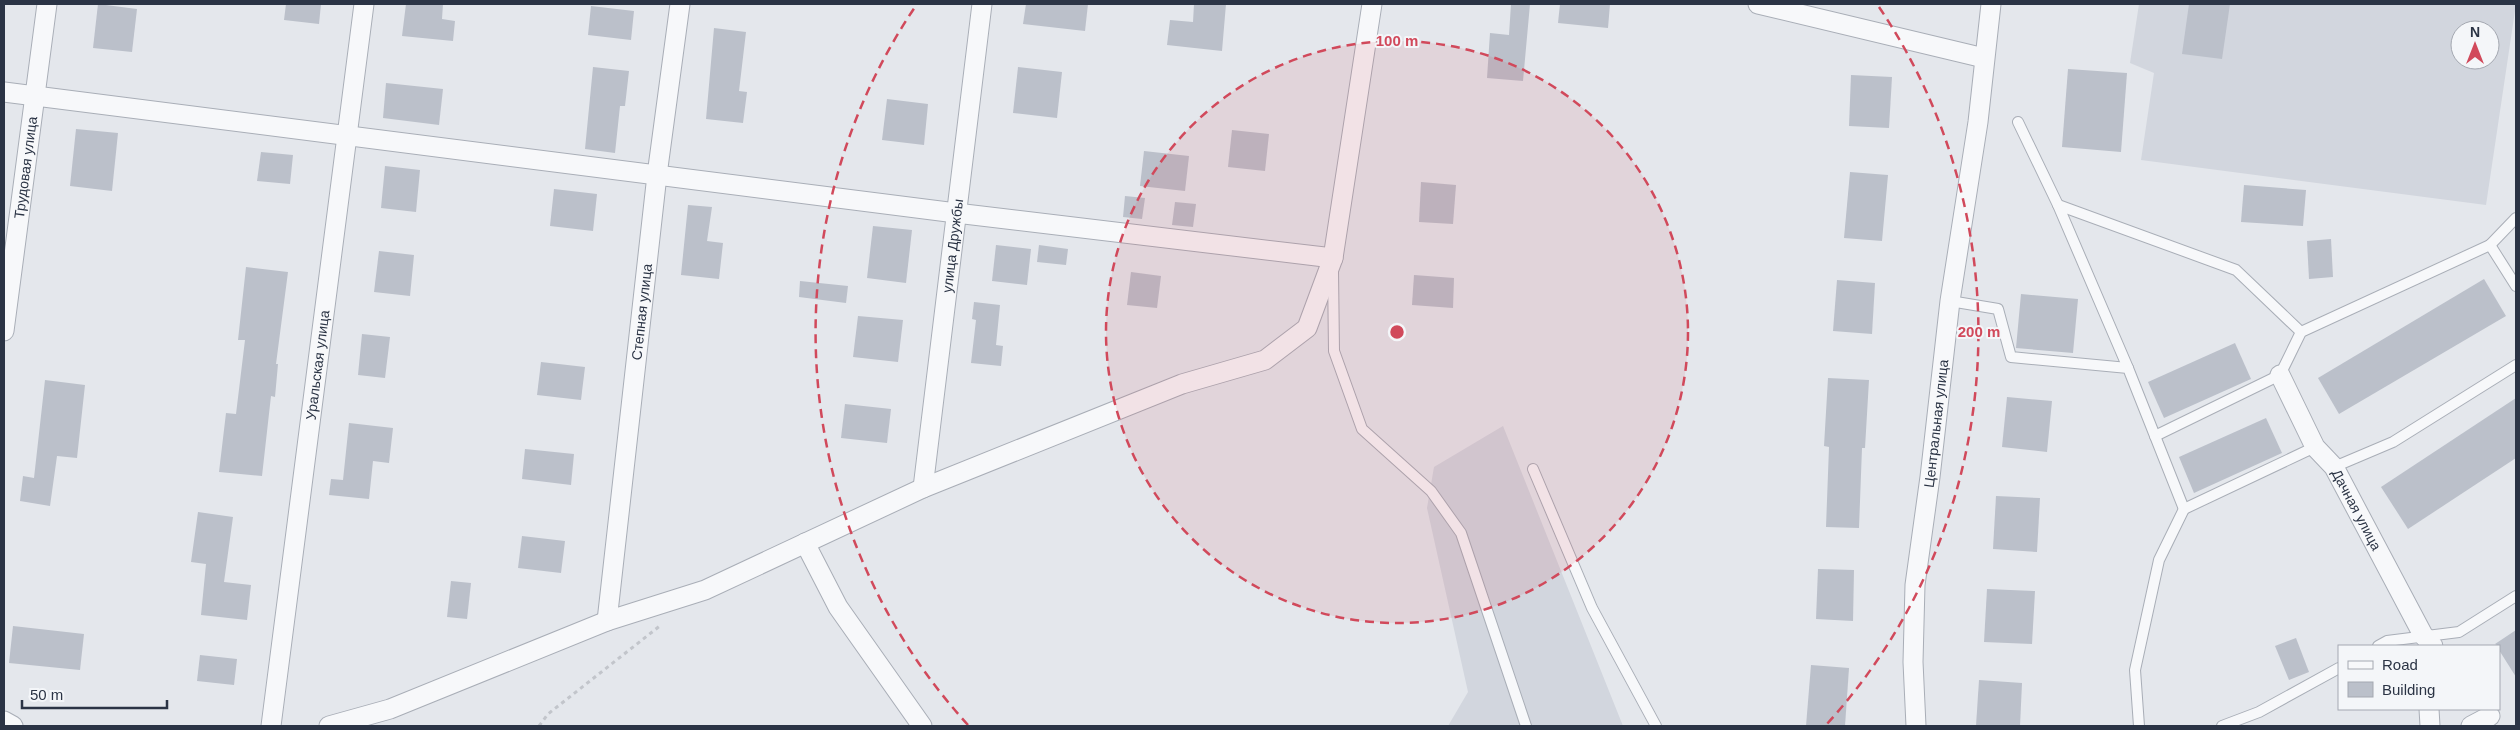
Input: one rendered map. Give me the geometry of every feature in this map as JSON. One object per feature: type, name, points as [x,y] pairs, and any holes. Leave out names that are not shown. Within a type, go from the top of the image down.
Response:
[{"type":"street","name":"Трудовая улица","points":[[4,331],[47,4]]},
{"type":"street","name":"Уральская улица","points":[[271,726],[364,4]]},
{"type":"street","name":"Степная улица","points":[[607,621],[657,175],[680,4]]},
{"type":"street","name":"улица Дружбы","points":[[923,488],[982,4]]},
{"type":"street","points":[[329,726],[390,709],[607,621],[705,590],[923,488],[1182,384],[1266,360],[1307,328],[1333,258],[1372,4]]},
{"type":"street","points":[[1758,4],[1984,58]]},
{"type":"street","name":"Центральная улица","points":[[1916,726],[1912,662],[1914,585],[1930,478],[1950,301],[1978,122],[1990,4]]},
{"type":"street","points":[[4,92],[956,213],[1333,258]]},
{"type":"street","name":"Дачная улица","points":[[2280,376],[2315,447],[2334,467],[2427,643]]},
{"type":"street","points":[[805,543],[838,607],[922,726]]},
{"type":"street","points":[[2429,710],[2430,726]]},
{"type":"street","points":[[2471,726],[2490,717]]},
{"type":"street","points":[[4,721],[13,726]]},
{"type":"lane","points":[[2018,122],[2058,204],[2128,368],[2184,509]]},
{"type":"lane","points":[[2058,204],[2236,270],[2301,332]]},
{"type":"lane","points":[[2155,436],[2280,376],[2301,332],[2490,245],[2516,218]]},
{"type":"lane","points":[[2490,245],[2516,286]]},
{"type":"lane","points":[[1333,258],[1334,350],[1362,429],[1431,491],[1461,533],[1526,726]]},
{"type":"lane","points":[[1950,301],[1998,309],[2011,357],[2128,368]]},
{"type":"lane","points":[[2334,467],[2393,442],[2516,365]]},
{"type":"lane","points":[[2139,726],[2135,670],[2159,560],[2184,509],[2315,447]]},
{"type":"lane","points":[[1533,469],[1592,608],[1656,726]]},
{"type":"lane","points":[[2380,645],[2387,641],[2427,643],[2459,632],[2516,596]]},
{"type":"lane","points":[[2222,726],[2258,712],[2338,669]]},
{"type":"path","points":[[539,726],[548,714],[666,621]]},
{"type":"shaded area","points":[[2139,4],[2516,4],[2486,205],[2141,160],[2154,73],[2130,63]]},
{"type":"shaded area","points":[[1503,426],[1623,726],[1448,726],[1468,692],[1427,508],[1434,467]]},
{"type":"building","points":[[98,4],[137,9],[132,52],[93,48]]},
{"type":"building","points":[[286,4],[321,4],[319,24],[284,20]]},
{"type":"building","points":[[406,4],[443,4],[442,19],[455,21],[453,41],[402,36]]},
{"type":"building","points":[[1026,4],[1088,4],[1085,31],[1023,24]]},
{"type":"building","points":[[1194,4],[1226,4],[1222,51],[1167,45],[1170,20],[1193,22]]},
{"type":"building","points":[[1511,4],[1530,4],[1523,81],[1487,78],[1490,33],[1509,35]]},
{"type":"building","points":[[1560,4],[1610,4],[1608,28],[1558,23]]},
{"type":"building","points":[[2189,4],[2230,4],[2222,59],[2182,54]]},
{"type":"building","points":[[591,6],[634,11],[631,40],[588,35]]},
{"type":"building","points":[[714,28],[746,32],[739,91],[747,92],[743,123],[706,119]]},
{"type":"building","points":[[593,67],[629,71],[625,106],[620,106],[615,153],[585,149]]},
{"type":"building","points":[[1018,67],[1062,72],[1057,118],[1013,113]]},
{"type":"building","points":[[2068,69],[2127,73],[2121,152],[2062,147]]},
{"type":"building","points":[[1851,75],[1892,77],[1889,128],[1849,126]]},
{"type":"building","points":[[386,83],[443,89],[439,125],[383,118]]},
{"type":"building","points":[[887,99],[928,104],[924,145],[882,140]]},
{"type":"building","points":[[76,129],[118,133],[112,191],[70,186]]},
{"type":"building","points":[[1232,130],[1269,134],[1265,171],[1228,167]]},
{"type":"building","points":[[1144,151],[1189,156],[1185,191],[1140,186]]},
{"type":"building","points":[[261,152],[293,155],[290,184],[257,181]]},
{"type":"building","points":[[385,166],[420,170],[416,212],[381,208]]},
{"type":"building","points":[[1850,172],[1888,175],[1882,241],[1844,238]]},
{"type":"building","points":[[1421,182],[1456,185],[1453,224],[1419,222]]},
{"type":"building","points":[[2244,185],[2306,190],[2303,226],[2241,222]]},
{"type":"building","points":[[554,189],[597,194],[593,231],[550,226]]},
{"type":"building","points":[[1125,196],[1145,198],[1142,219],[1123,217]]},
{"type":"building","points":[[1175,202],[1196,204],[1193,227],[1172,225]]},
{"type":"building","points":[[688,205],[712,207],[707,241],[723,243],[719,279],[681,275]]},
{"type":"building","points":[[873,226],[912,230],[906,283],[867,278]]},
{"type":"building","points":[[2331,239],[2333,277],[2309,279],[2307,241]]},
{"type":"building","points":[[996,245],[1031,249],[1027,285],[992,281]]},
{"type":"building","points":[[1039,245],[1068,249],[1066,265],[1037,262]]},
{"type":"building","points":[[379,251],[414,255],[410,296],[374,292]]},
{"type":"building","points":[[246,267],[288,272],[276,364],[278,364],[275,397],[271,396],[262,476],[219,472],[226,413],[236,414],[245,340],[238,340]]},
{"type":"building","points":[[1131,272],[1161,276],[1157,308],[1127,305]]},
{"type":"building","points":[[1414,275],[1454,278],[1453,308],[1412,305]]},
{"type":"building","points":[[2484,279],[2506,316],[2339,414],[2318,378]]},
{"type":"building","points":[[1837,280],[1875,283],[1872,334],[1833,331]]},
{"type":"building","points":[[800,281],[848,286],[846,303],[799,297]]},
{"type":"building","points":[[2021,294],[2078,299],[2073,353],[2016,348]]},
{"type":"building","points":[[974,302],[1000,305],[996,345],[1003,346],[1001,366],[971,363],[976,320],[972,319]]},
{"type":"building","points":[[858,316],[903,320],[898,362],[853,357]]},
{"type":"building","points":[[362,334],[390,337],[385,378],[358,375]]},
{"type":"building","points":[[2235,343],[2251,379],[2164,418],[2148,382]]},
{"type":"building","points":[[541,362],[585,367],[581,400],[537,395]]},
{"type":"building","points":[[1828,378],[1869,380],[1865,448],[1862,448],[1859,528],[1826,527],[1829,447],[1824,446]]},
{"type":"building","points":[[45,380],[85,385],[77,458],[57,456],[50,506],[20,501],[23,476],[34,478]]},
{"type":"building","points":[[2007,397],[2052,401],[2047,452],[2002,447]]},
{"type":"building","points":[[2516,398],[2516,458],[2408,529],[2381,487]]},
{"type":"building","points":[[845,404],[891,409],[887,443],[841,438]]},
{"type":"building","points":[[2266,418],[2282,453],[2194,493],[2179,457]]},
{"type":"building","points":[[349,423],[393,428],[389,463],[373,461],[369,499],[329,495],[331,479],[343,480]]},
{"type":"building","points":[[525,449],[574,454],[571,485],[522,479]]},
{"type":"building","points":[[1996,496],[2040,498],[2037,552],[1993,549]]},
{"type":"building","points":[[198,512],[233,517],[224,582],[251,585],[247,620],[201,615],[206,564],[191,562]]},
{"type":"building","points":[[522,536],[565,541],[561,573],[518,568]]},
{"type":"building","points":[[1818,569],[1854,570],[1853,621],[1816,619]]},
{"type":"building","points":[[451,581],[471,583],[467,619],[447,617]]},
{"type":"building","points":[[1987,589],[2035,591],[2032,644],[1984,642]]},
{"type":"building","points":[[13,626],[84,634],[80,670],[9,663]]},
{"type":"building","points":[[2516,630],[2516,677],[2500,652],[2500,645],[2495,644]]},
{"type":"building","points":[[2296,638],[2309,672],[2289,680],[2275,646]]},
{"type":"building","points":[[200,655],[237,659],[234,685],[197,681]]},
{"type":"building","points":[[1811,665],[1849,668],[1845,726],[1806,726]]},
{"type":"building","points":[[1979,680],[2022,683],[2020,726],[1976,726]]}]
